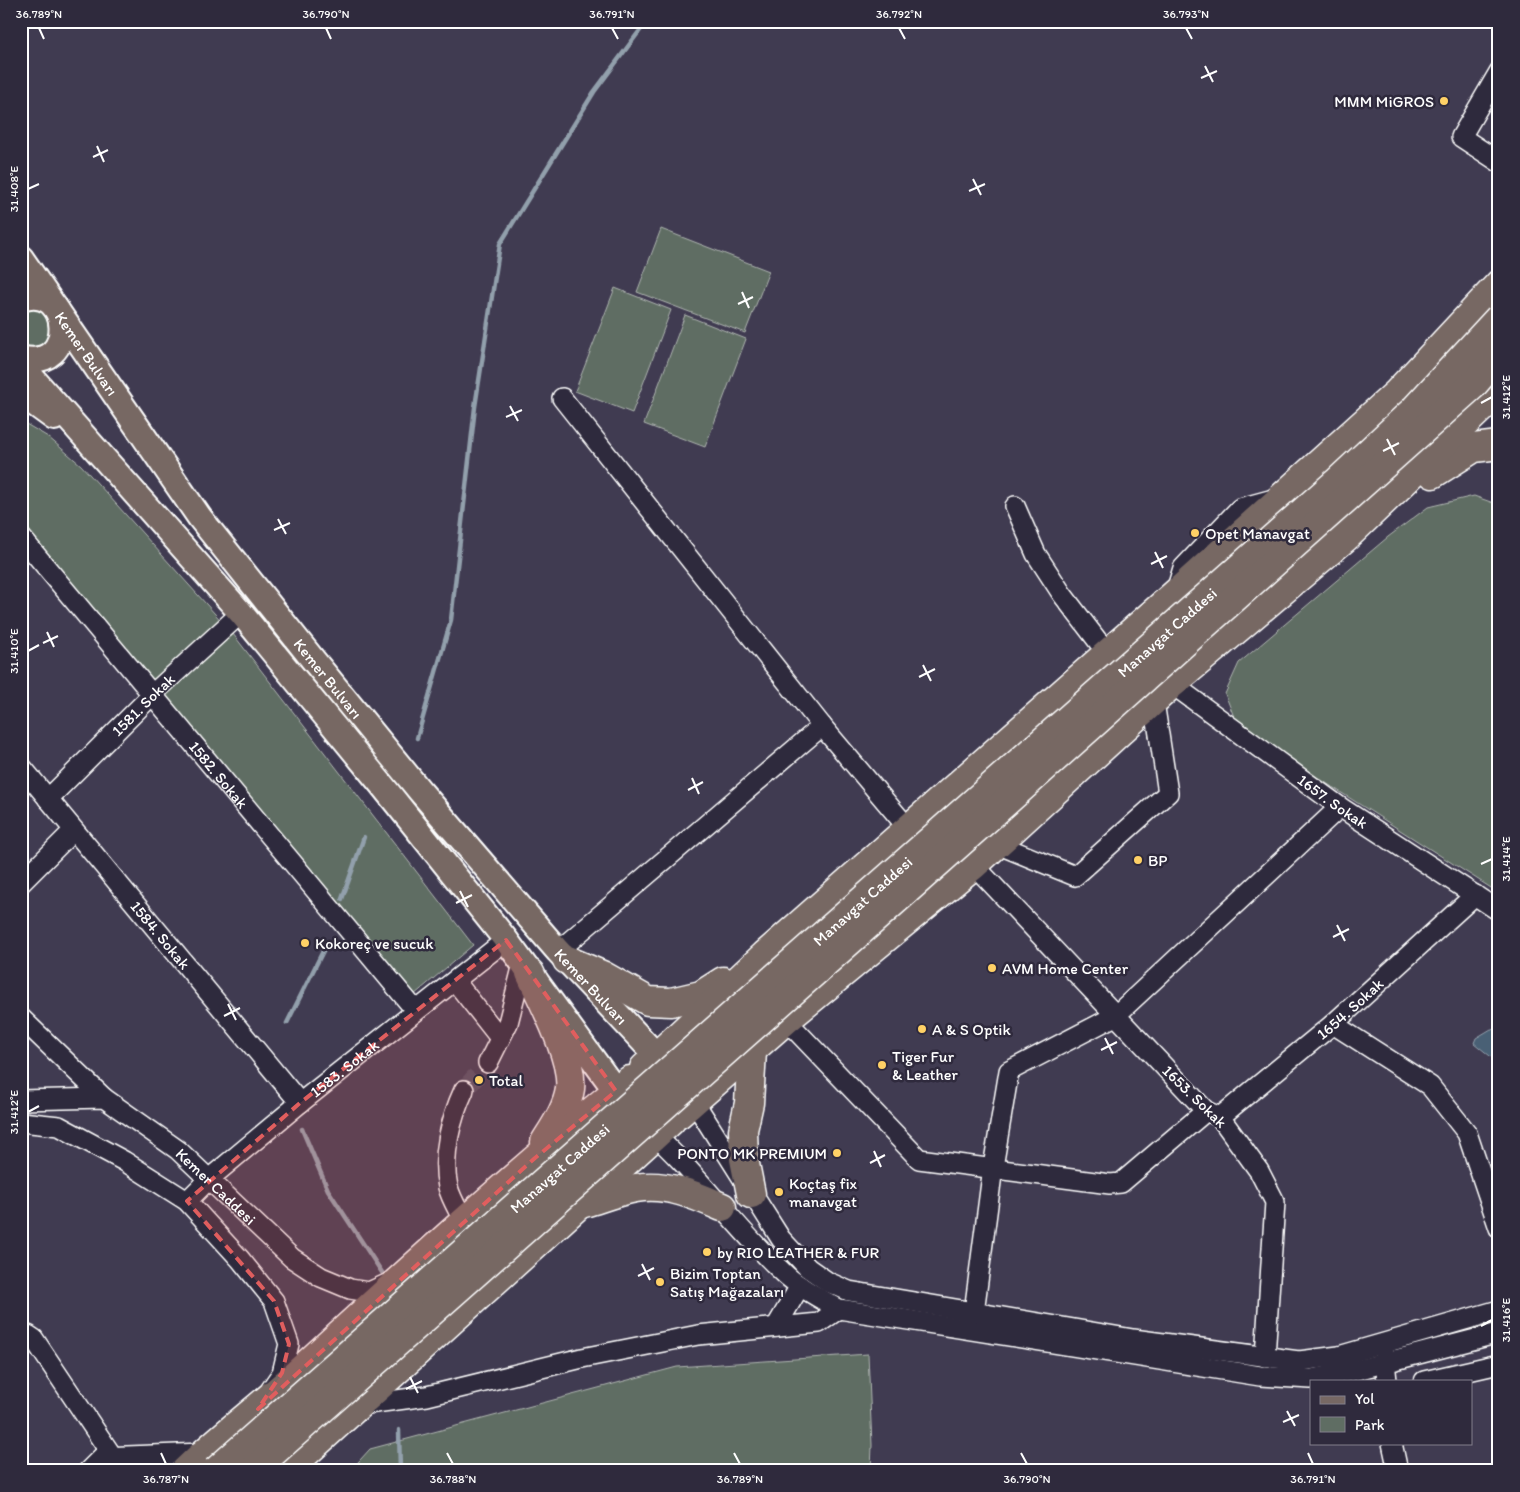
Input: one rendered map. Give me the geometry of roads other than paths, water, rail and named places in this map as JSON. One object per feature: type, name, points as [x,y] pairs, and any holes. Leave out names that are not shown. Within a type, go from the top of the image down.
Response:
[{"type":"highway","points":[[286,1471],[578,1205],[655,1095],[765,955],[907,827],[1175,594],[1396,394],[1499,284]]},
{"type":"highway","name":"Manavgat Caddesi","points":[[201,1465],[1338,481],[1412,411],[1499,318]]},
{"type":"highway","name":"Manavgat Caddesi","points":[[252,1471],[984,820],[1251,586],[1472,386],[1499,356]]},
{"type":"highway","points":[[201,1465],[258,1408],[536,1158],[655,1095],[752,1051],[786,1020],[974,865],[1163,693],[1345,538],[1499,392]]},
{"type":"highway","points":[[1345,538],[1459,455],[1474,448],[1499,446]]},
{"type":"highway","points":[[562,956],[602,974],[648,1001],[671,1002],[701,995],[765,955]]},
{"type":"highway","points":[[527,968],[569,1063],[570,1089],[564,1111],[536,1158]]},
{"type":"highway","points":[[751,1194],[744,1159],[743,1130],[749,1102],[752,1051]]},
{"type":"highway","points":[[578,1205],[636,1188],[658,1187],[691,1194],[722,1207]]},
{"type":"main road","name":"Kemer Bulvarı","points":[[21,258],[200,518],[414,783],[562,956],[655,1095]]},
{"type":"main road","points":[[22,298],[44,299],[59,312],[63,322],[63,333],[60,343],[48,355],[24,361]]},
{"type":"main road","name":"Kemer Bulvarı","points":[[24,361],[89,443],[241,613],[527,968],[655,1095]]},
{"type":"main road","points":[[21,394],[89,443]]},
{"type":"street","points":[[1499,72],[1461,137],[1499,162]]},
{"type":"street","points":[[562,398],[822,726],[907,827]]},
{"type":"street","points":[[1015,506],[1036,554],[1046,570],[1107,653]]},
{"type":"street","name":"1582. Sokak","points":[[21,537],[284,850],[416,1011]]},
{"type":"street","name":"1581. Sokak","points":[[48,799],[152,695],[241,613]]},
{"type":"street","points":[[997,844],[1075,876],[1168,793],[1163,693]]},
{"type":"street","name":"1657. Sokak","points":[[1163,693],[1499,911]]},
{"type":"street","points":[[562,956],[822,726]]},
{"type":"street","name":"1584. Sokak","points":[[21,766],[300,1103]]},
{"type":"street","points":[[974,1312],[993,1167],[1009,1071],[1115,1016],[1340,807]]},
{"type":"street","points":[[21,883],[74,831]]},
{"type":"street","name":"1653. Sokak","points":[[974,865],[1115,1016],[1213,1114],[1259,1171],[1275,1202],[1265,1358]]},
{"type":"street","name":"1654. Sokak","points":[[786,1020],[919,1158],[1110,1184],[1121,1183],[1333,1024],[1475,895]]},
{"type":"street","name":"1583. Sokak","points":[[187,1201],[208,1179],[300,1103],[506,940]]},
{"type":"street","points":[[488,1063],[508,1023],[527,968]]},
{"type":"street","points":[[454,981],[500,1038]]},
{"type":"street","name":"Kemer Caddesi","points":[[21,1018],[104,1098],[178,1150],[292,1258],[321,1277],[350,1289],[369,1292],[402,1277]]},
{"type":"street","points":[[1333,1024],[1430,1086],[1467,1133],[1499,1228]]},
{"type":"street","points":[[464,1090],[457,1105],[445,1158],[448,1188],[464,1222]]},
{"type":"street","points":[[655,1095],[751,1194],[781,1239],[808,1268],[828,1282],[849,1291],[1265,1358],[1299,1360],[1339,1356],[1385,1363],[1499,1334]]},
{"type":"street","points":[[655,1095],[722,1207],[768,1256],[800,1286],[838,1309],[1260,1376],[1312,1379],[1353,1376],[1499,1310]]},
{"type":"street","points":[[21,1100],[104,1098]]},
{"type":"street","name":"Kemer Caddesi","points":[[21,1122],[58,1126],[124,1161],[187,1201],[240,1259],[274,1301],[289,1344],[282,1373],[258,1408]]},
{"type":"street","points":[[776,1328],[800,1286]]},
{"type":"street","points":[[359,1405],[427,1396],[582,1358],[698,1335],[819,1323],[838,1309]]},
{"type":"street","points":[[21,1335],[28,1335],[34,1339],[113,1457]]},
{"type":"street","points":[[1339,1356],[1353,1376]]},
{"type":"street","points":[[1428,1380],[1499,1364]]},
{"type":"street","points":[[1392,1444],[1398,1471]]},
{"type":"street","points":[[88,1471],[102,1457],[201,1465]]},
{"type":"water","points":[[1491,1029],[1495,1030],[1499,1038],[1499,1060],[1495,1060],[1474,1043],[1476,1038]]},
{"type":"waterway","points":[[417,738],[451,620],[475,407],[500,244],[594,92],[647,21]]},
{"type":"waterway","points":[[342,899],[364,837]]},
{"type":"waterway","points":[[287,1023],[327,943]]},
{"type":"waterway","points":[[302,1129],[328,1190],[385,1277]]},
{"type":"waterway","points":[[399,1430],[400,1471]]},
{"type":"tunnel","points":[[464,1090],[488,1063]]},
{"type":"place","name":"MMM MiGROS","points":[[1444,101]]},
{"type":"place","name":"Opet Manavgat","points":[[1195,533]]},
{"type":"place","name":"BP","points":[[1138,860]]},
{"type":"place","name":"Kokoreç ve sucuk","points":[[305,943]]},
{"type":"place","name":"AVM Home Center","points":[[992,968]]},
{"type":"place","name":"A & S Optik","points":[[922,1029]]},
{"type":"place","name":"Tiger Fur & Leather","points":[[882,1065]]},
{"type":"place","name":"Total","points":[[479,1080]]},
{"type":"place","name":"PONTO MK PREMIUM","points":[[837,1153]]},
{"type":"place","name":"Koçtaş fix manavgat","points":[[779,1192]]},
{"type":"place","name":"by RIO LEATHER & FUR","points":[[707,1252]]},
{"type":"place","name":"Bizim Toptan Satış Mağazaları","points":[[660,1282]]}]
